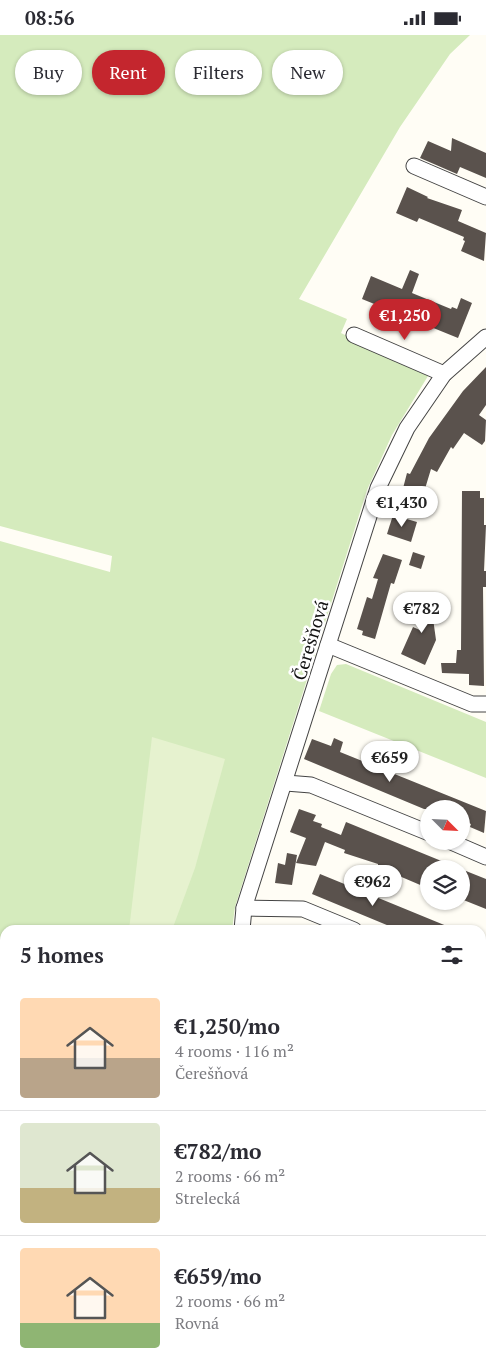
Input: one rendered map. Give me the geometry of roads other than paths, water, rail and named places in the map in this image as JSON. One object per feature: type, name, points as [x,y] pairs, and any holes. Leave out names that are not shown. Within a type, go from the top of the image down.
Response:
[{"type":"street","points":[[414,166],[486,197]]},
{"type":"street","points":[[354,335],[444,374]]},
{"type":"street","name":"Čerešňová","points":[[242,925],[244,908],[286,783],[378,488],[406,428],[444,374],[486,337]]},
{"type":"street","points":[[328,645],[472,704],[486,704]]},
{"type":"street","points":[[286,783],[311,785],[420,829]]},
{"type":"street","points":[[469,850],[486,857]]},
{"type":"street","points":[[244,908],[303,909],[342,925]]}]
